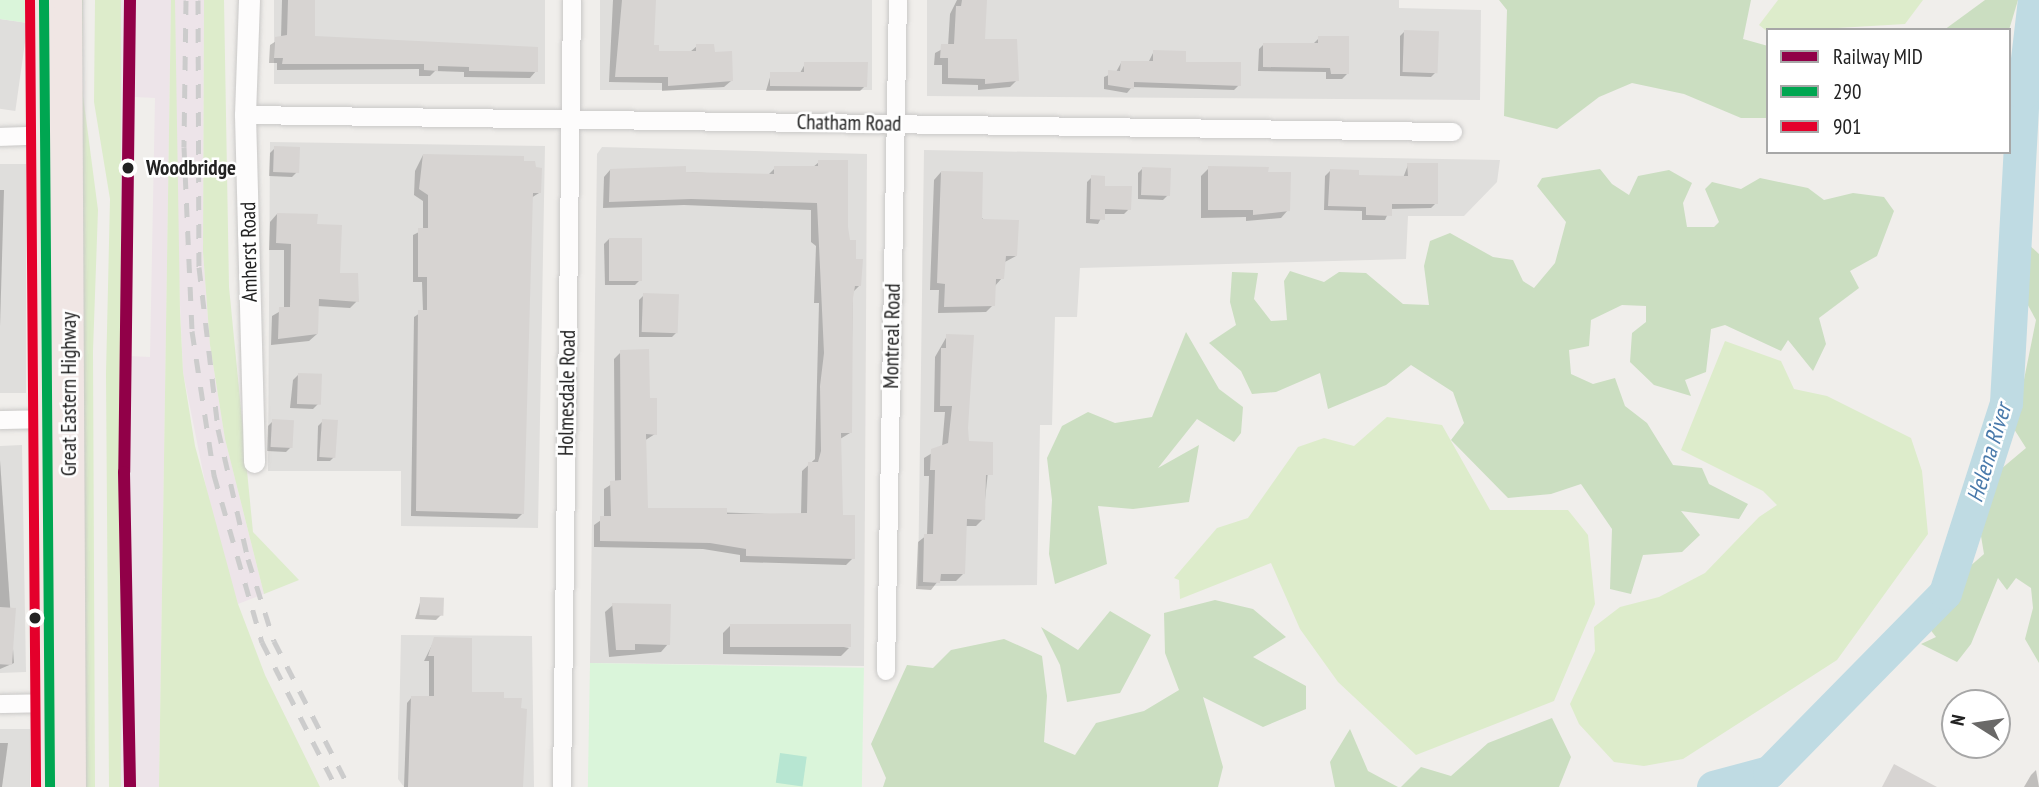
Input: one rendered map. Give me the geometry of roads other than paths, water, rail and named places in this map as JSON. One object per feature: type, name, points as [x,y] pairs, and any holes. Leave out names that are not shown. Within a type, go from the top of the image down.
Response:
[{"type":"highway","name":"Great Eastern Highway","points":[[44,0],[57,134]]},
{"type":"highway","name":"Great Eastern Highway","points":[[68,0],[57,134],[58,419],[61,703],[72,787]]},
{"type":"highway","name":"Great Eastern Highway","points":[[50,787],[61,703]]},
{"type":"street","name":"Amherst Road","points":[[249,0],[245,115],[254,462]]},
{"type":"street","name":"Holmesdale Road","points":[[562,787],[572,0]]},
{"type":"street","name":"Montreal Road","points":[[886,671],[898,0]]},
{"type":"street","name":"Chatham Road","points":[[245,115],[1453,132]]},
{"type":"street","points":[[0,137],[57,134]]},
{"type":"street","points":[[0,420],[58,419]]},
{"type":"street","points":[[0,704],[61,703]]},
{"type":"waterway","name":"Helena River","points":[[1713,787],[1769,772],[1945,593],[2006,403],[2023,93],[2034,0]]},
{"type":"railway","points":[[186,0],[184,147],[192,331],[214,475],[262,642],[336,787]]},
{"type":"railway","points":[[198,0],[199,267],[218,429],[248,559],[274,641],[349,787]]},
{"type":"rail line","name":"MID","points":[[130,0],[124,472],[130,787]]},
{"type":"place","name":"Woodbridge","points":[[128,168]]}]
